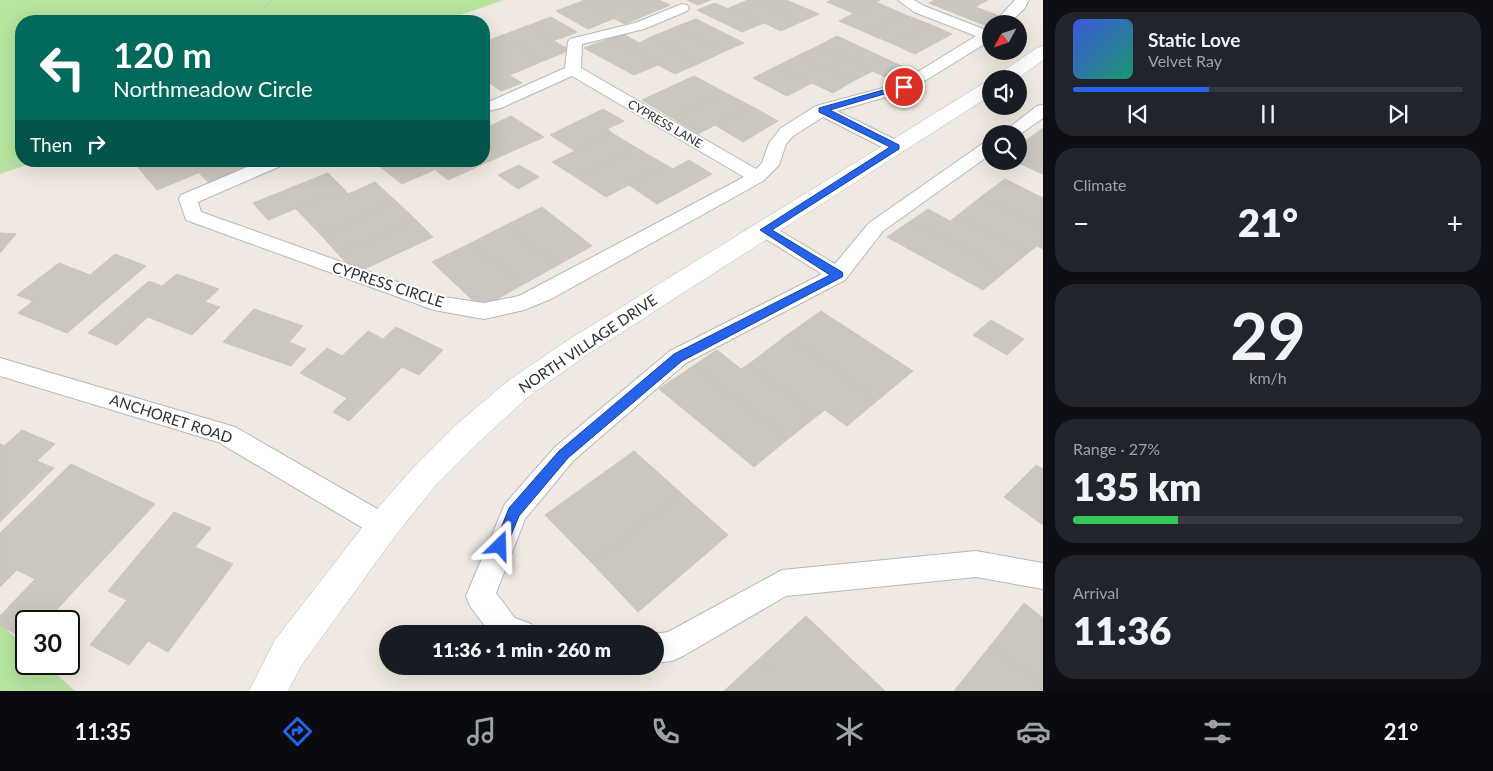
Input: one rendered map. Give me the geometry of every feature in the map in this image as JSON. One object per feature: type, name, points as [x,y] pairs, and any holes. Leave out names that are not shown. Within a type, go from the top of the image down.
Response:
[{"type":"street","points":[[905,0],[919,9],[982,28]]},
{"type":"street","name":"CYPRESS CIRCLE","points":[[1010,15],[1019,6],[1022,0]]},
{"type":"street","points":[[490,106],[573,70],[575,42],[639,26],[682,8]]},
{"type":"street","name":"CYPRESS CIRCLE","points":[[264,167],[188,199],[193,216],[434,303],[484,311],[524,302],[544,294],[757,177],[770,165],[778,143],[787,132],[822,110],[904,87],[982,38]]},
{"type":"street","points":[[1017,70],[1043,52]]},
{"type":"street","name":"CYPRESS LANE","points":[[573,70],[757,177]]},
{"type":"street","name":"NORTH VILLAGE DRIVE","points":[[268,691],[288,653],[383,526],[424,477],[469,432],[518,389],[575,349],[982,93]]},
{"type":"street","points":[[822,110],[896,147]]},
{"type":"street","points":[[1022,125],[1043,110]]},
{"type":"street","points":[[502,625],[480,596],[514,512],[564,454],[678,358],[838,275],[876,227],[982,152]]},
{"type":"street","points":[[765,230],[838,275]]},
{"type":"street","name":"ANCHORET ROAD","points":[[0,367],[226,434],[383,526]]},
{"type":"street","points":[[664,647],[672,646],[782,583],[976,564],[1043,576]]},
{"type":"path","points":[[263,15],[262,13],[267,4],[273,0]]},
{"type":"path","points":[[0,167],[15,161]]},
{"type":"green space","points":[[0,0],[504,0],[460,15],[15,15],[15,167],[20,167],[0,174]]},
{"type":"green space","points":[[0,624],[15,637],[15,675],[57,675],[75,691],[0,691]]},
{"type":"building","points":[[584,0],[617,0],[646,15],[625,24],[580,2]]},
{"type":"building","points":[[617,0],[659,0],[670,5],[646,15]]},
{"type":"building","points":[[687,0],[711,0],[698,5]]},
{"type":"building","points":[[748,0],[756,0],[803,21],[781,31],[731,7]]},
{"type":"building","points":[[756,0],[786,0],[819,14],[803,21]]},
{"type":"building","points":[[831,0],[880,0],[853,13],[827,2]]},
{"type":"building","points":[[935,0],[957,0],[997,15],[982,15],[982,24],[929,3]]},
{"type":"building","points":[[957,0],[988,0],[975,7]]},
{"type":"building","points":[[580,2],[615,18],[588,29],[556,11]]},
{"type":"building","points":[[876,2],[903,14],[867,33],[839,21]]},
{"type":"building","points":[[715,3],[728,9],[731,7],[764,23],[742,32],[697,10]]},
{"type":"building","points":[[903,14],[929,24],[893,44],[867,33]]},
{"type":"building","points":[[551,17],[577,32],[553,41],[527,26]]},
{"type":"building","points":[[696,19],[744,43],[725,51],[675,27]]},
{"type":"building","points":[[929,24],[952,34],[915,54],[893,44]]},
{"type":"building","points":[[527,26],[570,50],[543,61],[500,36]]},
{"type":"building","points":[[675,27],[725,51],[700,63],[651,37]]},
{"type":"building","points":[[622,33],[639,43],[651,37],[700,63],[675,74],[608,39]]},
{"type":"building","points":[[500,36],[543,61],[517,72],[490,54],[490,40]]},
{"type":"building","points":[[837,36],[908,69],[890,79],[818,46]]},
{"type":"building","points":[[608,39],[658,65],[634,75],[584,48]]},
{"type":"building","points":[[818,46],[873,71],[853,81],[797,56]]},
{"type":"building","points":[[490,54],[517,72],[509,75],[522,83],[501,91],[490,83]]},
{"type":"building","points":[[797,56],[853,81],[833,93],[777,66]]},
{"type":"building","points":[[777,66],[812,83],[787,96],[753,78]]},
{"type":"building","points":[[694,76],[724,92],[672,118],[642,100]]},
{"type":"building","points":[[724,92],[751,106],[698,134],[672,118]]},
{"type":"building","points":[[751,106],[778,121],[743,142],[715,125]]},
{"type":"building","points":[[603,109],[624,121],[607,129],[612,133],[575,151],[550,135]]},
{"type":"building","points":[[511,116],[544,137],[515,150],[490,133],[490,126]]},
{"type":"building","points":[[1043,128],[1043,146],[1028,139]]},
{"type":"building","points":[[490,133],[515,150],[490,161]]},
{"type":"building","points":[[612,133],[635,147],[577,178],[552,162]]},
{"type":"building","points":[[1027,140],[1043,146],[1043,174],[1027,167]]},
{"type":"building","points":[[635,147],[666,165],[606,197],[577,178]]},
{"type":"building","points":[[689,160],[712,174],[657,204],[629,185],[666,165],[673,169]]},
{"type":"building","points":[[519,165],[539,177],[518,189],[498,175]]},
{"type":"building","points":[[138,167],[192,167],[198,173],[157,190]]},
{"type":"building","points":[[193,167],[247,167],[251,171],[213,187]]},
{"type":"building","points":[[247,167],[261,167],[251,171]]},
{"type":"building","points":[[381,167],[431,167],[434,170],[402,184]]},
{"type":"building","points":[[432,167],[477,167],[448,180]]},
{"type":"building","points":[[328,173],[344,189],[268,220],[253,203]]},
{"type":"building","points":[[1005,179],[1043,198],[1043,227],[982,196]]},
{"type":"building","points":[[375,182],[397,202],[321,235],[296,209],[344,189],[348,194]]},
{"type":"building","points":[[982,196],[1043,227],[1043,249],[1037,246],[1029,252],[958,215]]},
{"type":"building","points":[[397,202],[415,219],[338,254],[321,235]]},
{"type":"building","points":[[542,207],[592,246],[558,265],[506,225]]},
{"type":"building","points":[[928,209],[950,221],[958,215],[1029,252],[1005,272],[912,220]]},
{"type":"building","points":[[415,219],[433,237],[356,273],[338,254]]},
{"type":"building","points":[[912,220],[1005,272],[983,290],[887,237]]},
{"type":"building","points":[[506,225],[558,265],[522,285],[471,243]]},
{"type":"building","points":[[0,233],[16,234],[0,253]]},
{"type":"building","points":[[471,243],[522,285],[481,308],[432,262]]},
{"type":"building","points":[[115,254],[146,266],[67,333],[18,313],[33,301],[17,295],[59,263],[90,275]]},
{"type":"building","points":[[177,274],[219,289],[205,302],[220,307],[192,335],[148,317],[117,345],[88,333],[149,281],[162,286]]},
{"type":"building","points":[[254,309],[303,326],[289,342],[306,349],[291,366],[223,342]]},
{"type":"building","points":[[821,311],[913,371],[878,400],[787,335]]},
{"type":"building","points":[[991,320],[1024,339],[1007,355],[973,335]]},
{"type":"building","points":[[396,327],[443,350],[419,375],[402,367],[349,421],[333,412],[347,398],[300,373],[327,348],[342,356],[368,331],[383,339]]},
{"type":"building","points":[[787,335],[878,400],[847,426],[825,410],[817,416],[749,364]]},
{"type":"building","points":[[717,350],[741,369],[749,364],[817,416],[788,439],[693,366]]},
{"type":"building","points":[[693,366],[788,439],[754,467],[659,389]]},
{"type":"building","points":[[22,430],[55,444],[37,461],[54,468],[0,522],[0,444],[4,446]]},
{"type":"building","points":[[634,451],[681,493],[592,563],[545,515]]},
{"type":"building","points":[[71,464],[155,504],[56,610],[15,610],[15,634],[0,625],[0,616],[35,579],[17,570],[0,587],[0,533]]},
{"type":"building","points":[[1036,465],[1043,469],[1043,525],[1004,497]]},
{"type":"building","points":[[681,493],[728,535],[638,612],[592,563]]},
{"type":"building","points":[[174,512],[211,528],[195,547],[233,564],[168,652],[148,641],[129,665],[90,645],[127,600],[108,591]]},
{"type":"building","points":[[1024,603],[1043,618],[1043,686],[991,645]]},
{"type":"building","points":[[806,616],[885,691],[795,691],[760,658]]},
{"type":"building","points":[[991,645],[1043,686],[1043,691],[954,691]]},
{"type":"building","points":[[760,658],[794,691],[724,691]]},
{"type":"route","points":[[500,546],[514,512],[564,454],[678,358],[838,275],[765,230],[896,147],[822,110],[904,87]]}]
